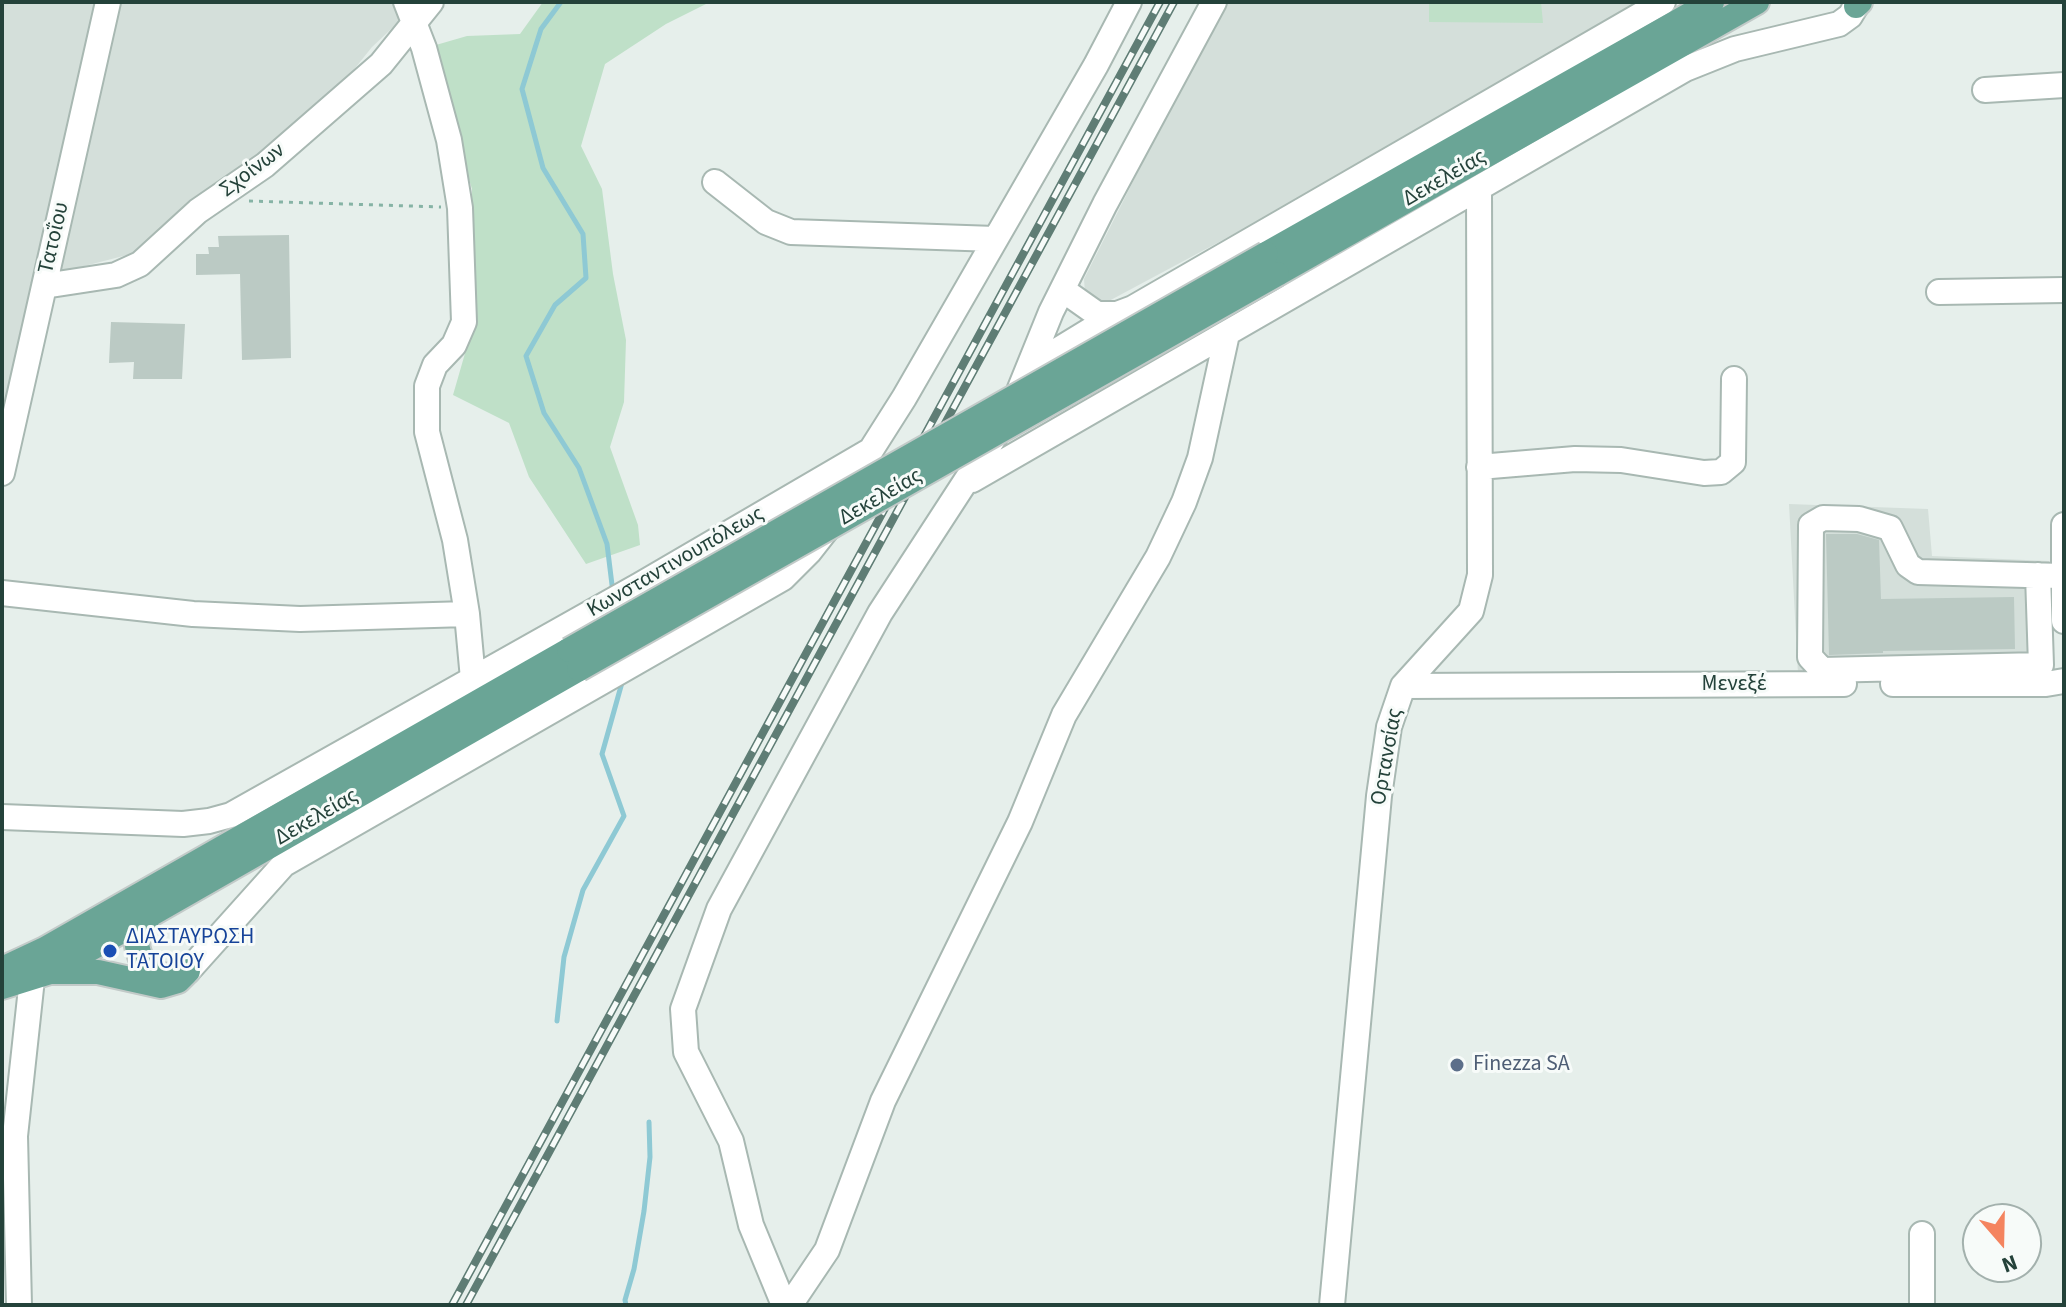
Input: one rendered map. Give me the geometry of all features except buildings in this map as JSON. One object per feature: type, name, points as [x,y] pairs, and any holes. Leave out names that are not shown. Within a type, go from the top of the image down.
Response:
[{"type":"main road","name":"Δεκελείας","points":[[4,983],[41,975],[580,669],[1712,2]]},
{"type":"main road","name":"Δεκελείας","points":[[1272,264],[1757,2]]},
{"type":"main road","name":"Δεκελείας","points":[[4,983],[21,962],[580,669]]},
{"type":"main road","points":[[151,913],[139,933],[137,946],[145,968],[157,975],[172,977],[188,971]]},
{"type":"main road","points":[[41,975],[98,972],[161,986],[178,981],[188,971]]},
{"type":"street","name":"Τατοΐου","points":[[2,473],[108,2]]},
{"type":"street","name":"Σχοίνων","points":[[44,286],[127,272],[140,264],[198,211],[265,165],[381,64],[410,12],[431,2]]},
{"type":"street","name":"Κωνσταντινουπόλεως","points":[[2,817],[183,824],[231,815],[640,585],[871,450],[1096,65],[1129,2]]},
{"type":"street","points":[[1214,2],[1105,204],[1063,290],[1010,413],[880,613],[719,909],[683,1009],[686,1052],[731,1141],[751,1225],[787,1305],[827,1250],[883,1101],[1020,822],[1064,715],[1158,557],[1184,502],[1200,458],[1227,334]]},
{"type":"street","points":[[1023,379],[1058,350],[1117,314],[1133,308],[1663,2]]},
{"type":"street","points":[[966,484],[1709,57],[1839,24],[1850,16],[1857,3]]},
{"type":"street","points":[[410,12],[424,48],[449,140],[460,208],[464,322],[454,345],[435,365],[427,386],[427,432],[455,540],[473,679]]},
{"type":"street","points":[[1985,90],[2064,85]]},
{"type":"street","points":[[715,182],[766,222],[791,232],[995,239]]},
{"type":"street","name":"Ορτανσίας","points":[[1332,1305],[1379,796],[1389,727],[1403,686],[1471,611],[1480,575],[1479,188]]},
{"type":"street","points":[[1063,290],[1097,314],[1117,314]]},
{"type":"street","points":[[1939,292],[2064,290]]},
{"type":"street","points":[[1479,467],[1575,459],[1621,460],[1704,473],[1721,472],[1733,462],[1734,379]]},
{"type":"street","points":[[188,971],[284,864],[580,669],[651,655],[783,578],[809,552],[831,522],[871,450]]},
{"type":"street","points":[[790,498],[831,522]]},
{"type":"street","points":[[2038,575],[2041,665],[1822,670],[1810,657],[1811,525],[1823,518],[1859,519],[1890,528],[1908,565],[1918,572],[2038,575],[2062,576]]},
{"type":"street","points":[[2064,525],[2064,621]]},
{"type":"street","points":[[2,593],[193,614],[285,619],[467,614]]},
{"type":"street","name":"Μενεξέ","points":[[1403,686],[2046,684],[2064,681]]},
{"type":"street","points":[[19,1305],[15,1136],[41,975]]},
{"type":"street","points":[[1922,1234],[1922,1305]]},
{"type":"path","points":[[217,198],[460,208]]},
{"type":"shaded area","points":[[2,2],[420,2],[372,47],[323,108],[211,190],[131,254],[34,279],[2,421]]},
{"type":"shaded area","points":[[1228,2],[1659,2],[1654,9],[1107,302],[1097,303],[1085,293],[1084,279],[1174,100]]},
{"type":"shaded area","points":[[1789,504],[1928,509],[1932,556],[2049,561],[2051,672],[1798,674]]},
{"type":"green space","points":[[543,2],[710,2],[666,24],[605,64],[581,146],[602,189],[613,274],[626,340],[624,402],[610,447],[638,525],[640,545],[586,564],[529,477],[509,423],[453,395],[470,336],[472,189],[429,47],[467,36],[520,34]]},
{"type":"green space","points":[[1429,2],[1541,2],[1543,23],[1429,22]]},
{"type":"waterway","points":[[561,2],[541,29],[522,89],[543,168],[583,234],[586,278],[555,305],[526,356],[544,413],[579,468],[607,544],[613,593]]},
{"type":"waterway","points":[[557,1021],[564,957],[583,890],[624,816],[602,754],[623,679]]},
{"type":"waterway","points":[[626,1305],[644,1211],[650,1157],[649,1122]]},
{"type":"railway","points":[[452,1305],[1160,2]]},
{"type":"railway","points":[[466,1305],[1174,2]]},
{"type":"place","name":"ΔΙΑΣΤΑΥΡΩΣΗ ΤΑΤΟΙΟΥ","points":[[110,951]]},
{"type":"place","name":"Finezza SA","points":[[1457,1065]]}]
